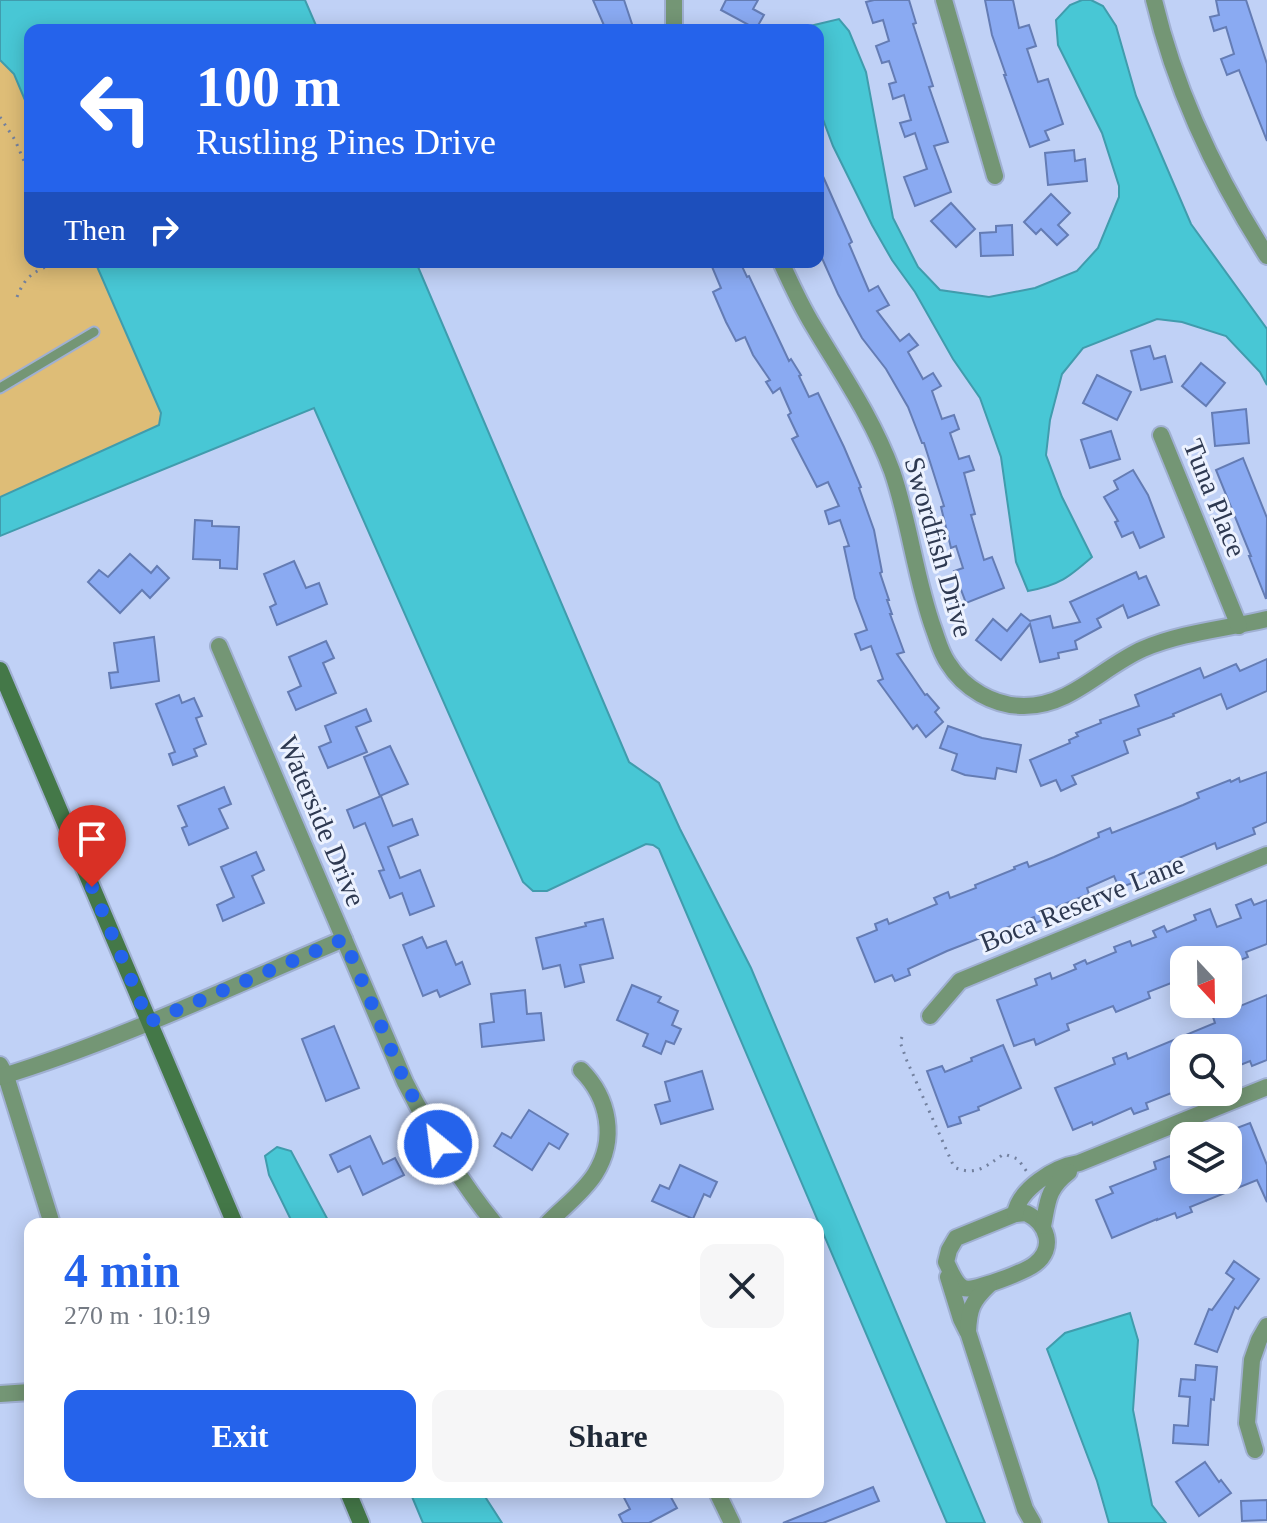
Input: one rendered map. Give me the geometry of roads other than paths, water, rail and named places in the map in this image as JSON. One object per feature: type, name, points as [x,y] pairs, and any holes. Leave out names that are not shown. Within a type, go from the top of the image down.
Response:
[{"type":"street","points":[[674,0],[674,24]]},
{"type":"street","points":[[944,0],[995,176]]},
{"type":"street","points":[[1154,0],[1194,123],[1228,192],[1267,256]]},
{"type":"street","name":"Swordfish Drive","points":[[784,268],[812,324],[878,436],[905,516],[921,589],[939,644],[955,674],[972,689],[1002,703],[1024,706],[1046,704],[1066,697],[1141,650],[1193,633],[1267,619]]},
{"type":"street","name":"Tuna Place","points":[[1161,435],[1239,626]]},
{"type":"street","name":"Waterside Drive","points":[[219,646],[405,1082],[451,1165],[491,1218]]},
{"type":"street","points":[[0,670],[232,1218]]},
{"type":"street","name":"Boca Reserve Lane","points":[[930,1016],[960,981],[1267,855]]},
{"type":"street","points":[[50,1218],[2,1072],[51,1062],[344,939]]},
{"type":"street","points":[[553,1218],[595,1174],[607,1145],[608,1125],[604,1105],[581,1070]]},
{"type":"street","points":[[1015,1214],[1016,1204],[1024,1193],[1061,1168],[1267,1087]]},
{"type":"street","points":[[946,1262],[961,1287],[967,1289],[989,1285],[1034,1265],[1044,1254],[1047,1242],[1043,1226],[1049,1194],[1055,1182],[1079,1163]]},
{"type":"street","points":[[1033,1523],[1025,1509],[968,1332],[961,1319],[946,1262],[956,1238],[1015,1214],[1026,1213],[1043,1226]]},
{"type":"street","points":[[968,1332],[970,1309],[975,1298],[989,1285]]},
{"type":"street","points":[[1255,1450],[1247,1423],[1252,1360],[1267,1326]]},
{"type":"street","points":[[0,1394],[24,1392]]},
{"type":"street","points":[[351,1498],[361,1523]]},
{"type":"street","points":[[720,1498],[732,1523]]},
{"type":"lane","points":[[0,388],[94,332]]}]
